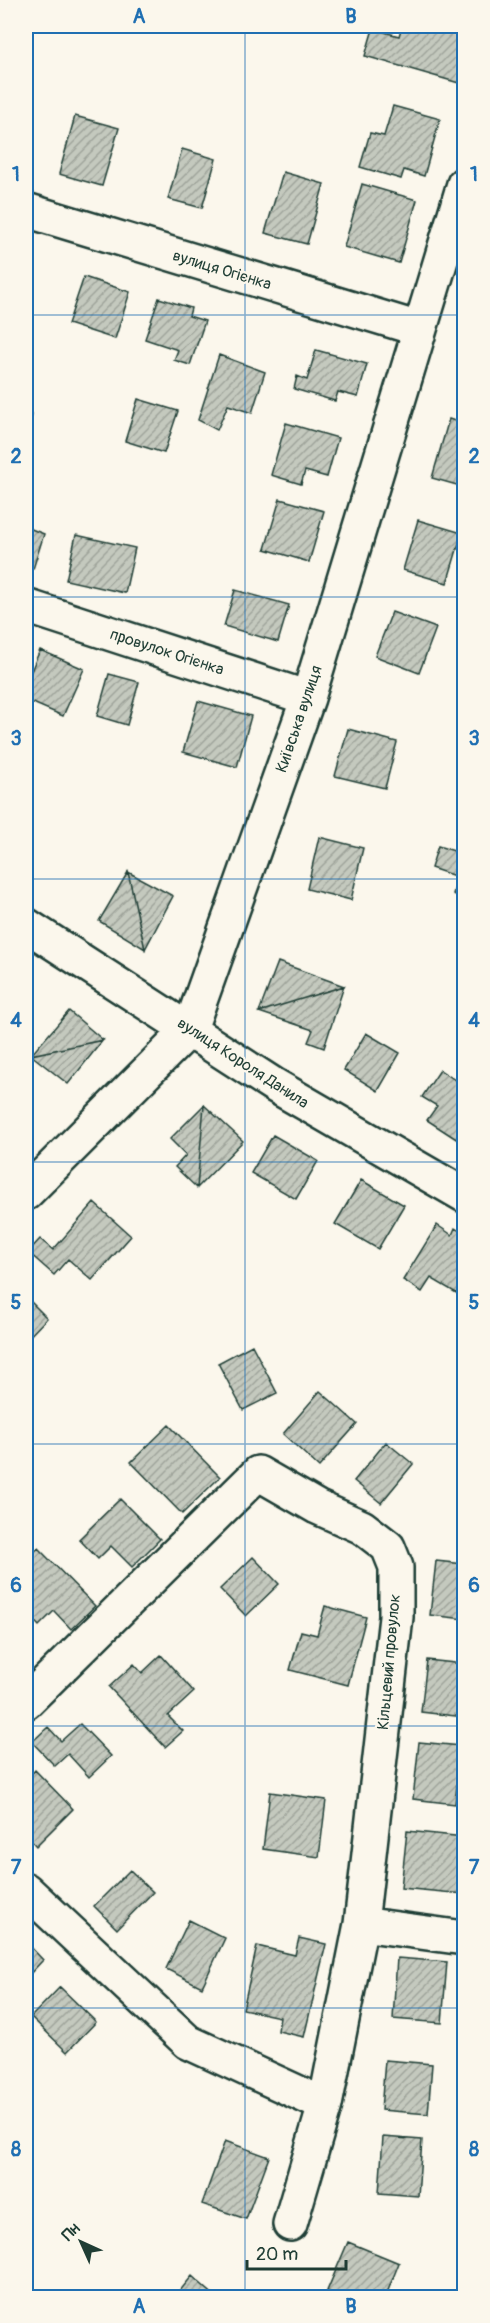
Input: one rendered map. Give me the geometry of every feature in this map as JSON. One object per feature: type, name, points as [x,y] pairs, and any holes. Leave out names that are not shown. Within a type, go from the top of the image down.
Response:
[{"type":"street","name":"Київська вулиця","points":[[26,1193],[190,1029],[308,698],[418,330],[465,184]]},
{"type":"street","name":"вулиця Огієнка","points":[[26,210],[418,330]]},
{"type":"street","name":"провулок Огієнка","points":[[26,606],[308,698]]},
{"type":"street","name":"вулиця Короля Данила","points":[[26,925],[274,1085],[465,1195]]},
{"type":"street","name":"Кільцевий провулок","points":[[26,1702],[258,1473],[316,1507],[362,1527],[388,1546],[396,1567],[396,1617],[361,1924],[325,2105],[290,2224]]},
{"type":"street","points":[[26,1890],[188,2042],[325,2105]]},
{"type":"street","points":[[361,1924],[465,1938]]},
{"type":"building","points":[[402,26],[426,26],[464,36],[464,64],[459,83],[365,56],[373,29],[399,36]]},
{"type":"building","points":[[393,106],[440,119],[424,176],[404,170],[401,179],[360,167],[370,133],[384,136]]},
{"type":"building","points":[[75,116],[119,128],[102,186],[59,174]]},
{"type":"building","points":[[182,149],[216,159],[202,208],[168,199]]},
{"type":"building","points":[[283,172],[324,184],[307,244],[265,233]]},
{"type":"building","points":[[362,184],[417,200],[399,263],[344,247]]},
{"type":"building","points":[[26,272],[33,274],[26,297]]},
{"type":"building","points":[[84,277],[130,292],[115,339],[68,324]]},
{"type":"building","points":[[159,298],[191,308],[189,316],[205,321],[190,365],[174,360],[178,350],[145,339]]},
{"type":"building","points":[[316,350],[367,364],[358,397],[338,392],[335,401],[294,389],[297,376],[307,380]]},
{"type":"building","points":[[219,355],[265,372],[252,413],[228,405],[217,430],[198,420]]},
{"type":"building","points":[[138,399],[178,411],[164,453],[125,441]]},
{"type":"building","points":[[26,413],[32,414],[26,449]]},
{"type":"building","points":[[449,419],[464,424],[464,487],[432,478]]},
{"type":"building","points":[[286,423],[338,438],[327,477],[305,471],[301,484],[271,475]]},
{"type":"building","points":[[280,499],[324,511],[309,562],[265,549]]},
{"type":"building","points":[[418,520],[462,533],[447,583],[403,570]]},
{"type":"building","points":[[26,527],[44,534],[33,569],[26,566]]},
{"type":"building","points":[[76,535],[135,548],[125,593],[66,580]]},
{"type":"building","points":[[235,590],[289,605],[278,642],[224,626]]},
{"type":"building","points":[[392,612],[436,628],[419,673],[375,656]]},
{"type":"building","points":[[40,650],[84,669],[63,716],[26,700],[26,683]]},
{"type":"building","points":[[109,674],[139,682],[127,725],[97,716]]},
{"type":"building","points":[[198,701],[251,716],[237,767],[183,752]]},
{"type":"building","points":[[348,729],[397,742],[385,788],[335,776]]},
{"type":"building","points":[[319,837],[363,848],[351,900],[307,889]]},
{"type":"building","points":[[438,846],[464,854],[464,898],[453,894],[458,877],[431,868]]},
{"type":"building","points":[[128,872],[145,949],[99,921]]},
{"type":"building","points":[[128,872],[173,896],[145,949]]},
{"type":"building","points":[[278,962],[344,986],[259,1012]]},
{"type":"building","points":[[344,986],[324,1048],[308,1042],[313,1030],[259,1012]]},
{"type":"building","points":[[69,1011],[103,1040],[31,1055]]},
{"type":"building","points":[[366,1033],[400,1053],[378,1091],[344,1070]]},
{"type":"building","points":[[103,1040],[68,1084],[31,1055]]},
{"type":"building","points":[[440,1070],[464,1086],[464,1144],[427,1120],[437,1106],[422,1097]]},
{"type":"building","points":[[204,1105],[197,1188],[175,1167],[186,1155],[170,1139]]},
{"type":"building","points":[[204,1105],[243,1141],[197,1188]]},
{"type":"building","points":[[273,1135],[318,1161],[296,1199],[251,1173]]},
{"type":"building","points":[[361,1180],[404,1205],[378,1249],[335,1224]]},
{"type":"building","points":[[94,1203],[131,1236],[92,1280],[68,1259],[54,1275],[28,1252],[40,1239],[53,1250]]},
{"type":"building","points":[[437,1225],[452,1235],[455,1228],[464,1234],[463,1297],[431,1278],[422,1292],[403,1280]]},
{"type":"building","points":[[26,1297],[47,1318],[26,1340]]},
{"type":"building","points":[[252,1345],[277,1393],[243,1410],[218,1363]]},
{"type":"building","points":[[320,1391],[357,1424],[319,1467],[283,1434]]},
{"type":"building","points":[[169,1425],[220,1477],[182,1514],[131,1462]]},
{"type":"building","points":[[386,1442],[413,1464],[381,1503],[354,1481]]},
{"type":"building","points":[[120,1499],[160,1539],[132,1567],[111,1546],[98,1559],[79,1539]]},
{"type":"building","points":[[38,1548],[95,1606],[71,1629],[54,1611],[39,1626],[26,1612],[26,1601],[35,1592],[26,1583],[26,1561]]},
{"type":"building","points":[[253,1557],[279,1584],[246,1616],[220,1589]]},
{"type":"building","points":[[436,1561],[464,1564],[464,1619],[430,1615]]},
{"type":"building","points":[[325,1606],[366,1617],[348,1685],[290,1670],[301,1631],[317,1635]]},
{"type":"building","points":[[161,1655],[194,1692],[168,1716],[183,1731],[165,1747],[109,1687],[134,1664],[142,1673]]},
{"type":"building","points":[[427,1660],[464,1664],[464,1717],[421,1712]]},
{"type":"building","points":[[80,1724],[111,1756],[89,1777],[68,1754],[55,1766],[32,1742],[48,1727],[61,1741]]},
{"type":"building","points":[[419,1742],[461,1746],[455,1804],[413,1799]]},
{"type":"building","points":[[35,1770],[73,1809],[36,1846],[26,1835],[26,1780]]},
{"type":"building","points":[[270,1792],[326,1800],[319,1857],[263,1849]]},
{"type":"building","points":[[407,1831],[464,1837],[464,1894],[401,1888]]},
{"type":"building","points":[[130,1870],[153,1892],[117,1929],[94,1906]]},
{"type":"building","points":[[189,1920],[225,1938],[202,1987],[166,1969]]},
{"type":"building","points":[[299,1938],[326,1944],[304,2037],[278,2031],[280,2017],[243,2009],[257,1946],[295,1955]]},
{"type":"building","points":[[26,1942],[43,1960],[26,1978]]},
{"type":"building","points":[[397,1958],[447,1962],[442,2023],[393,2019]]},
{"type":"building","points":[[60,1987],[96,2022],[67,2052],[31,2017]]},
{"type":"building","points":[[385,2060],[432,2064],[428,2114],[381,2110]]},
{"type":"building","points":[[383,2137],[422,2140],[418,2196],[379,2193]]},
{"type":"building","points":[[225,2141],[269,2157],[246,2219],[202,2204]]},
{"type":"building","points":[[348,2242],[399,2263],[385,2298],[342,2298],[327,2291]]},
{"type":"building","points":[[192,2276],[217,2298],[174,2298]]},
{"type":"building","points":[[26,2283],[40,2298],[26,2298]]}]
